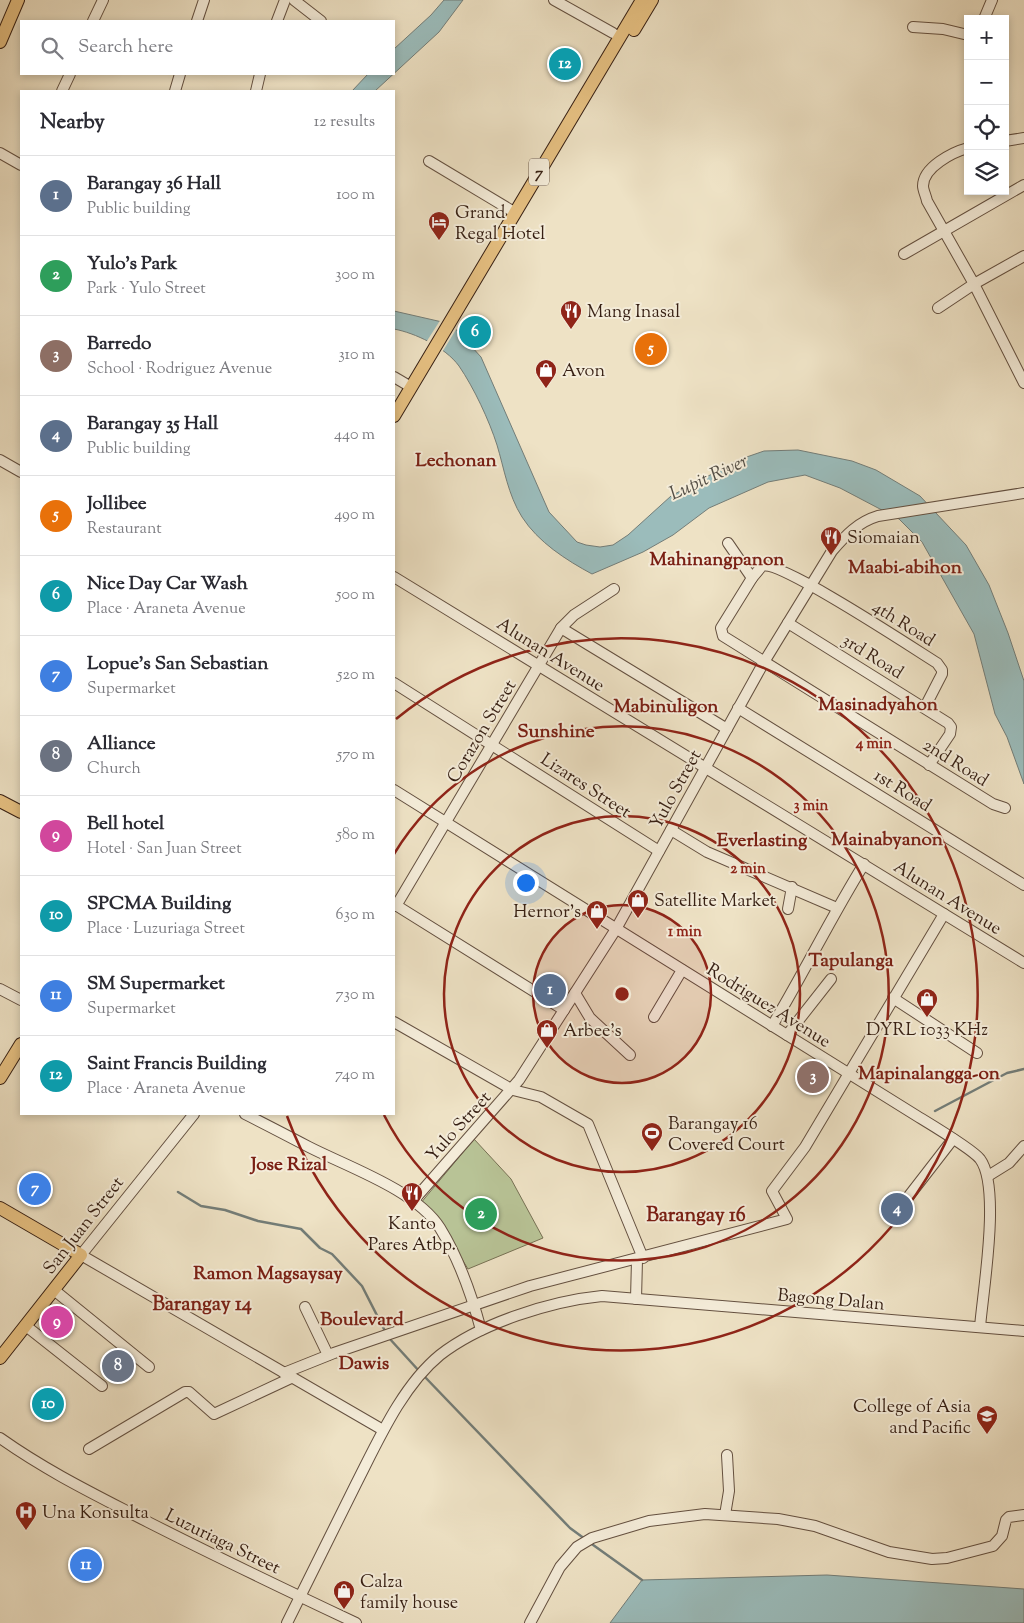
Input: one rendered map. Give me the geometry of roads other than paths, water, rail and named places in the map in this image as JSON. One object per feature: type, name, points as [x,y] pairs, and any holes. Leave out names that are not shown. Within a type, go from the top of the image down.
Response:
[{"type":"main road","points":[[0,42],[18,0]]},
{"type":"main road","name":"7","points":[[611,50],[613,33],[633,0]]},
{"type":"main road","name":"7","points":[[395,414],[642,0]]},
{"type":"main road","name":"7","points":[[611,50],[630,36],[652,0]]},
{"type":"main road","points":[[0,801],[20,811]]},
{"type":"main road","points":[[0,1078],[20,1046]]},
{"type":"main road","points":[[0,1208],[81,1255]]},
{"type":"main road","name":"San Juan Street","points":[[0,1358],[81,1255]]},
{"type":"street","points":[[93,20],[102,0]]},
{"type":"street","points":[[197,20],[204,0]]},
{"type":"street","points":[[277,20],[285,0]]},
{"type":"street","points":[[294,0],[320,20]]},
{"type":"street","points":[[554,0],[613,33]]},
{"type":"street","points":[[986,15],[992,0]]},
{"type":"street","points":[[913,27],[943,29],[964,34]]},
{"type":"street","points":[[62,90],[70,75]]},
{"type":"street","points":[[175,90],[180,75]]},
{"type":"street","points":[[256,90],[260,75]]},
{"type":"street","points":[[1009,140],[1024,138]]},
{"type":"street","points":[[964,149],[956,152],[931,169],[924,178],[922,187],[927,201],[974,284],[1024,384]]},
{"type":"street","points":[[0,153],[20,164]]},
{"type":"street","points":[[429,161],[514,212]]},
{"type":"street","points":[[904,254],[1024,185]]},
{"type":"street","points":[[938,308],[974,284],[1024,256]]},
{"type":"street","points":[[395,378],[411,387]]},
{"type":"street","points":[[0,460],[20,471]]},
{"type":"street","name":"Yulo Street","points":[[412,1201],[513,1090],[616,930],[764,662],[832,551],[846,536],[866,520],[878,516],[1024,493]]},
{"type":"street","points":[[728,543],[752,578]]},
{"type":"street","name":"4th Road","points":[[752,578],[762,566],[767,564],[811,585],[940,665],[942,674],[925,707]]},
{"type":"street","name":"Alunan Avenue","points":[[395,577],[1024,963]]},
{"type":"street","name":"2nd Road","points":[[752,578],[721,628],[721,632],[764,662],[929,765],[993,804],[1005,808]]},
{"type":"street","name":"Corazon Street","points":[[395,905],[562,628],[574,615],[614,590]]},
{"type":"street","name":"3rd Road","points":[[788,623],[948,722],[952,729],[929,765]]},
{"type":"street","points":[[562,628],[727,729]]},
{"type":"street","name":"Lizares Street","points":[[395,684],[659,851]]},
{"type":"street","name":"1st Road","points":[[738,708],[1024,885]]},
{"type":"street","name":"Rodriguez Avenue","points":[[395,791],[616,930],[921,1118],[979,1157],[988,1176],[990,1203],[980,1327]]},
{"type":"street","points":[[671,830],[706,852],[792,887],[837,908]]},
{"type":"street","points":[[772,1026],[807,967],[837,908],[864,864]]},
{"type":"street","points":[[788,909],[792,887]]},
{"type":"street","points":[[395,905],[564,1010]]},
{"type":"street","points":[[89,1449],[185,1392],[189,1392],[214,1414],[328,1355],[530,1286],[640,1259],[787,1219],[772,1190],[805,1146],[944,914]]},
{"type":"street","points":[[654,1016],[682,970]]},
{"type":"street","points":[[787,1035],[831,979]]},
{"type":"street","points":[[0,989],[20,999]]},
{"type":"street","points":[[574,993],[590,1018],[630,1055]]},
{"type":"street","points":[[893,998],[977,1053]]},
{"type":"street","points":[[395,1023],[513,1090],[541,1097],[588,1124],[640,1259],[636,1300]]},
{"type":"street","name":"San Juan Street","points":[[81,1255],[193,1115]]},
{"type":"street","points":[[247,1115],[412,1201],[440,1227],[462,1274],[482,1330]]},
{"type":"street","points":[[905,1201],[953,1139]]},
{"type":"street","points":[[988,1176],[1009,1163],[1024,1146]]},
{"type":"street","points":[[81,1255],[384,1430]]},
{"type":"street","points":[[54,1290],[149,1367]]},
{"type":"street","name":"Bagong Dalan","points":[[287,1623],[384,1430],[415,1381],[429,1365],[454,1345],[482,1330],[516,1317],[572,1301],[602,1296],[1024,1331]]},
{"type":"street","points":[[305,1307],[328,1355]]},
{"type":"street","points":[[26,1326],[102,1386]]},
{"type":"street","name":"Luzuriaga Street","points":[[0,1438],[60,1477],[356,1623]]},
{"type":"street","points":[[725,1515],[729,1491],[727,1455]]},
{"type":"street","points":[[530,1623],[560,1567],[577,1547],[592,1538],[660,1519],[698,1514],[778,1520],[815,1526],[873,1548],[916,1558],[932,1559],[947,1558],[993,1546],[1002,1536],[1006,1520],[1009,1517],[1024,1515]]},
{"type":"water","points":[[444,0],[463,0],[439,32],[395,72],[395,48],[431,15]]},
{"type":"water","points":[[367,75],[392,75],[376,90],[353,90]]},
{"type":"water","points":[[395,311],[451,324],[481,357],[549,512],[577,542],[586,545],[600,547],[613,545],[628,535],[671,496],[738,460],[764,451],[798,450],[852,461],[876,470],[920,496],[966,545],[989,585],[1008,633],[1024,681],[1024,784],[1007,737],[995,714],[974,634],[922,542],[899,519],[840,488],[805,475],[768,482],[709,508],[673,535],[643,552],[592,574],[553,550],[522,517],[513,500],[490,425],[465,375],[446,353],[420,337],[395,329]]},
{"type":"water","points":[[827,1575],[1024,1589],[1024,1623],[610,1623],[642,1580]]},
{"type":"waterway","points":[[935,1111],[1007,1073],[1024,1069]]},
{"type":"waterway","points":[[178,1192],[201,1206],[225,1210],[258,1221],[301,1229],[320,1248],[332,1254],[362,1286],[386,1333]]},
{"type":"waterway","points":[[389,1338],[420,1372]]},
{"type":"waterway","points":[[424,1376],[570,1528],[585,1539]]},
{"type":"waterway","points":[[589,1542],[642,1580]]},
{"type":"place","name":"Saint Francis Building","points":[[565,64]]},
{"type":"place","name":"Grand Regal Hotel","points":[[439,241]]},
{"type":"place","name":"Mang Inasal","points":[[571,330]]},
{"type":"place","name":"Nice Day Car Wash","points":[[475,332]]},
{"type":"place","name":"Jollibee","points":[[651,349]]},
{"type":"place","name":"Avon","points":[[546,389]]},
{"type":"place","name":"Siomaian","points":[[831,556]]},
{"type":"place","name":"Satellite Market","points":[[638,919]]},
{"type":"place","name":"Hernor's","points":[[597,930]]},
{"type":"place","name":"Barangay 36 Hall","points":[[550,990]]},
{"type":"place","name":"DYRL 1033 KHz","points":[[927,1018]]},
{"type":"place","name":"Arbee's","points":[[547,1049]]},
{"type":"place","name":"Barredo","points":[[813,1077]]},
{"type":"place","name":"Barangay 16 Covered Court","points":[[652,1152]]},
{"type":"place","name":"Lopue's San Sebastian","points":[[35,1189]]},
{"type":"place","name":"Barangay 35 Hall","points":[[897,1209]]},
{"type":"place","name":"Kanto Pares Atbp.","points":[[412,1212]]},
{"type":"place","name":"Yulo's Park","points":[[481,1214]]},
{"type":"place","name":"Bell hotel","points":[[57,1322]]},
{"type":"place","name":"Alliance","points":[[118,1366]]},
{"type":"place","name":"SPCMA Building","points":[[48,1404]]},
{"type":"place","name":"College of Asia and Pacific","points":[[987,1435]]},
{"type":"place","name":"Una Konsulta","points":[[26,1531]]},
{"type":"place","name":"SM Supermarket","points":[[86,1565]]},
{"type":"place","name":"Calza family house","points":[[344,1610]]},
{"type":"district","name":"Lechonan","points":[[456,459]]},
{"type":"district","name":"Mahinangpanon","points":[[717,558]]},
{"type":"district","name":"Maabi-abihon","points":[[905,566]]},
{"type":"district","name":"Masinadyahon","points":[[878,703]]},
{"type":"district","name":"Mabinuligon","points":[[666,705]]},
{"type":"district","name":"Sunshine","points":[[556,730]]},
{"type":"district","name":"Mainabyanon","points":[[887,838]]},
{"type":"district","name":"Everlasting","points":[[762,839]]},
{"type":"district","name":"Tapulanga","points":[[851,959]]},
{"type":"district","name":"Mapinalangga-on","points":[[929,1072]]},
{"type":"district","name":"Jose Rizal","points":[[289,1163]]},
{"type":"district","name":"Barangay 16","points":[[696,1214]]},
{"type":"district","name":"Ramon Magsaysay","points":[[268,1272]]},
{"type":"district","name":"Barangay 14","points":[[202,1303]]},
{"type":"district","name":"Boulevard","points":[[362,1318]]},
{"type":"district","name":"Dawis","points":[[364,1362]]},
{"type":"water label","name":"Lupit River","points":[[708,476]]}]
